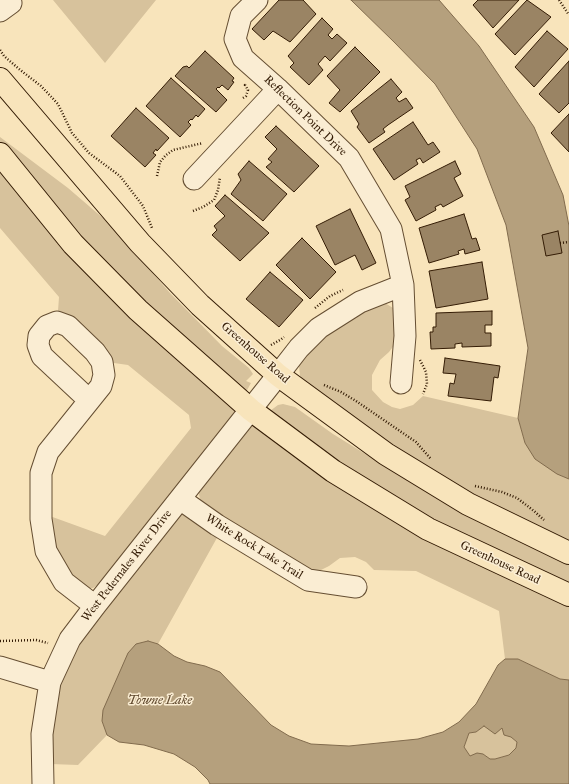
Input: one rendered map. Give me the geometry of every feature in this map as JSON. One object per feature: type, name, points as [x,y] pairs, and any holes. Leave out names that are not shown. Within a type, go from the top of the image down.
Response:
[{"type":"main road","name":"Greenhouse Road","points":[[0,79],[140,243],[200,304],[283,369],[392,458],[468,504],[569,554]]},
{"type":"main road","name":"Greenhouse Road","points":[[0,154],[78,250],[138,310],[251,410],[333,471],[428,528],[569,595]]},
{"type":"street","name":"Reflection Point Drive","points":[[256,0],[241,16],[235,39],[242,58],[278,89],[349,158],[391,229],[403,285],[405,336],[401,382]]},
{"type":"street","points":[[194,179],[278,89]]},
{"type":"street","name":"West Pedernales River Drive","points":[[43,784],[42,734],[50,682],[70,639],[299,348],[320,328],[360,302],[403,285]]},
{"type":"street","points":[[89,400],[48,452],[41,473],[41,519],[46,551],[64,582],[95,606]]},
{"type":"street","name":"White Rock Lake Trail","points":[[180,499],[217,526],[308,580],[356,587]]},
{"type":"street","points":[[0,667],[50,682]]},
{"type":"path","points":[[559,0],[569,15]]},
{"type":"path","points":[[0,50],[4,56],[41,86],[58,104],[72,133],[89,153],[120,176],[143,206],[154,232]]},
{"type":"path","points":[[241,101],[246,96],[248,90],[244,85],[249,84]]},
{"type":"path","points":[[157,176],[160,162],[166,155],[173,150],[202,144],[207,138]]},
{"type":"path","points":[[560,243],[569,242]]},
{"type":"path","points":[[312,311],[330,296],[343,290]]},
{"type":"path","points":[[283,369],[268,346],[285,336]]},
{"type":"path","points":[[321,384],[356,401],[416,442],[434,463]]},
{"type":"path","points":[[473,486],[502,492],[517,498],[545,521]]},
{"type":"path","points":[[0,641],[36,640],[48,643]]},
{"type":"shaded area","points":[[53,0],[156,0],[105,63]]},
{"type":"shaded area","points":[[0,137],[68,188],[111,225],[170,293],[222,346],[249,368],[253,374],[246,381],[251,383],[229,422],[100,583],[93,588],[79,586],[56,556],[47,515],[105,536],[191,428],[189,415],[128,365],[107,362],[71,317],[58,311],[59,297],[0,228]]},
{"type":"shaded area","points":[[385,303],[393,308],[397,316],[395,344],[380,360],[372,375],[372,390],[383,402],[400,409],[413,405],[423,396],[518,418],[525,443],[557,474],[569,479],[569,544],[494,508],[368,430],[305,384],[300,376],[299,366],[303,356],[326,333],[348,317]]},
{"type":"shaded area","points":[[283,404],[295,407],[333,434],[388,468],[569,562],[569,680],[560,679],[518,659],[505,659],[499,611],[416,571],[374,570],[366,562],[355,557],[340,558],[319,571],[305,569],[205,506],[200,499],[198,490],[243,431],[278,405]]},
{"type":"shaded area","points":[[181,513],[189,514],[218,536],[158,644],[148,641],[136,645],[102,721],[107,735],[78,765],[50,764],[53,702],[80,635]]},
{"type":"shaded area","points":[[484,726],[502,727],[517,742],[516,748],[509,755],[495,759],[490,759],[483,754],[470,756],[464,747],[469,733],[476,732]]},
{"type":"water","points":[[351,0],[439,0],[479,46],[534,127],[563,195],[569,226],[569,479],[557,474],[535,459],[525,443],[518,418],[528,348],[506,225],[477,149],[435,84]]},
{"type":"water","name":"Towne Lake","points":[[148,641],[158,644],[174,656],[187,662],[205,666],[220,672],[271,725],[289,736],[311,744],[349,746],[418,739],[443,732],[459,722],[476,704],[498,665],[505,659],[518,659],[560,679],[569,680],[569,784],[210,784],[195,767],[174,754],[144,745],[119,742],[107,735],[102,721],[103,710],[128,653],[136,644]],"holes":[[[484,726],[495,734],[502,728],[504,735],[511,737],[517,742],[516,748],[509,755],[490,759],[483,754],[477,753],[470,756],[464,747],[469,733],[476,732]]]},
{"type":"building","points":[[279,0],[303,0],[316,14],[290,42],[273,31],[264,40],[252,29]]},
{"type":"building","points":[[478,0],[519,0],[493,28],[473,5]]},
{"type":"building","points":[[527,0],[551,17],[515,55],[495,34]]},
{"type":"building","points":[[322,18],[333,29],[328,35],[332,39],[337,34],[347,43],[330,61],[325,56],[318,64],[323,70],[309,85],[290,67],[294,63],[288,56]]},
{"type":"building","points":[[547,31],[568,49],[534,87],[515,67]]},
{"type":"building","points":[[355,47],[380,72],[340,112],[329,103],[340,90],[327,76]]},
{"type":"building","points":[[205,51],[234,78],[232,81],[234,82],[228,90],[222,85],[216,89],[227,100],[216,112],[175,76],[183,67],[187,66],[189,68]]},
{"type":"building","points":[[569,61],[569,103],[559,113],[539,94]]},
{"type":"building","points":[[171,78],[205,109],[198,117],[196,115],[188,122],[191,125],[180,137],[146,106]]},
{"type":"building","points":[[391,79],[402,92],[396,98],[399,102],[406,98],[413,108],[388,125],[383,129],[385,132],[369,143],[357,127],[359,124],[351,111]]},
{"type":"building","points":[[136,108],[169,138],[157,151],[156,149],[153,153],[156,155],[145,167],[111,136]]},
{"type":"building","points":[[569,114],[569,152],[551,133]]},
{"type":"building","points":[[413,122],[428,145],[433,142],[440,152],[423,163],[420,158],[416,160],[418,164],[394,180],[373,149]]},
{"type":"building","points":[[276,126],[319,166],[294,192],[266,167],[272,162],[268,159],[277,149],[265,137]]},
{"type":"building","points":[[249,161],[287,194],[263,221],[231,194],[241,180],[238,174]]},
{"type":"building","points":[[455,161],[461,174],[454,178],[463,196],[443,207],[441,204],[435,207],[436,210],[416,221],[405,200],[410,197],[405,186]]},
{"type":"building","points":[[225,195],[269,233],[240,261],[212,235],[217,230],[214,226],[225,216],[215,206]]},
{"type":"building","points":[[350,209],[376,263],[362,270],[355,255],[335,265],[316,226]]},
{"type":"building","points":[[464,214],[472,239],[476,238],[480,250],[465,254],[464,249],[458,251],[459,254],[429,263],[419,228]]},
{"type":"building","points":[[558,231],[562,253],[546,256],[542,235]]},
{"type":"building","points":[[302,238],[336,272],[310,299],[276,265]]},
{"type":"building","points":[[482,262],[488,299],[436,308],[429,271]]},
{"type":"building","points":[[270,272],[303,300],[279,327],[246,299]]},
{"type":"building","points":[[492,311],[492,325],[485,325],[485,333],[491,333],[491,346],[462,347],[462,343],[455,344],[455,348],[431,349],[430,332],[433,332],[433,327],[436,327],[436,313]]},
{"type":"building","points":[[445,358],[500,366],[498,378],[494,377],[491,401],[448,396],[450,383],[454,384],[456,374],[443,373]]}]
